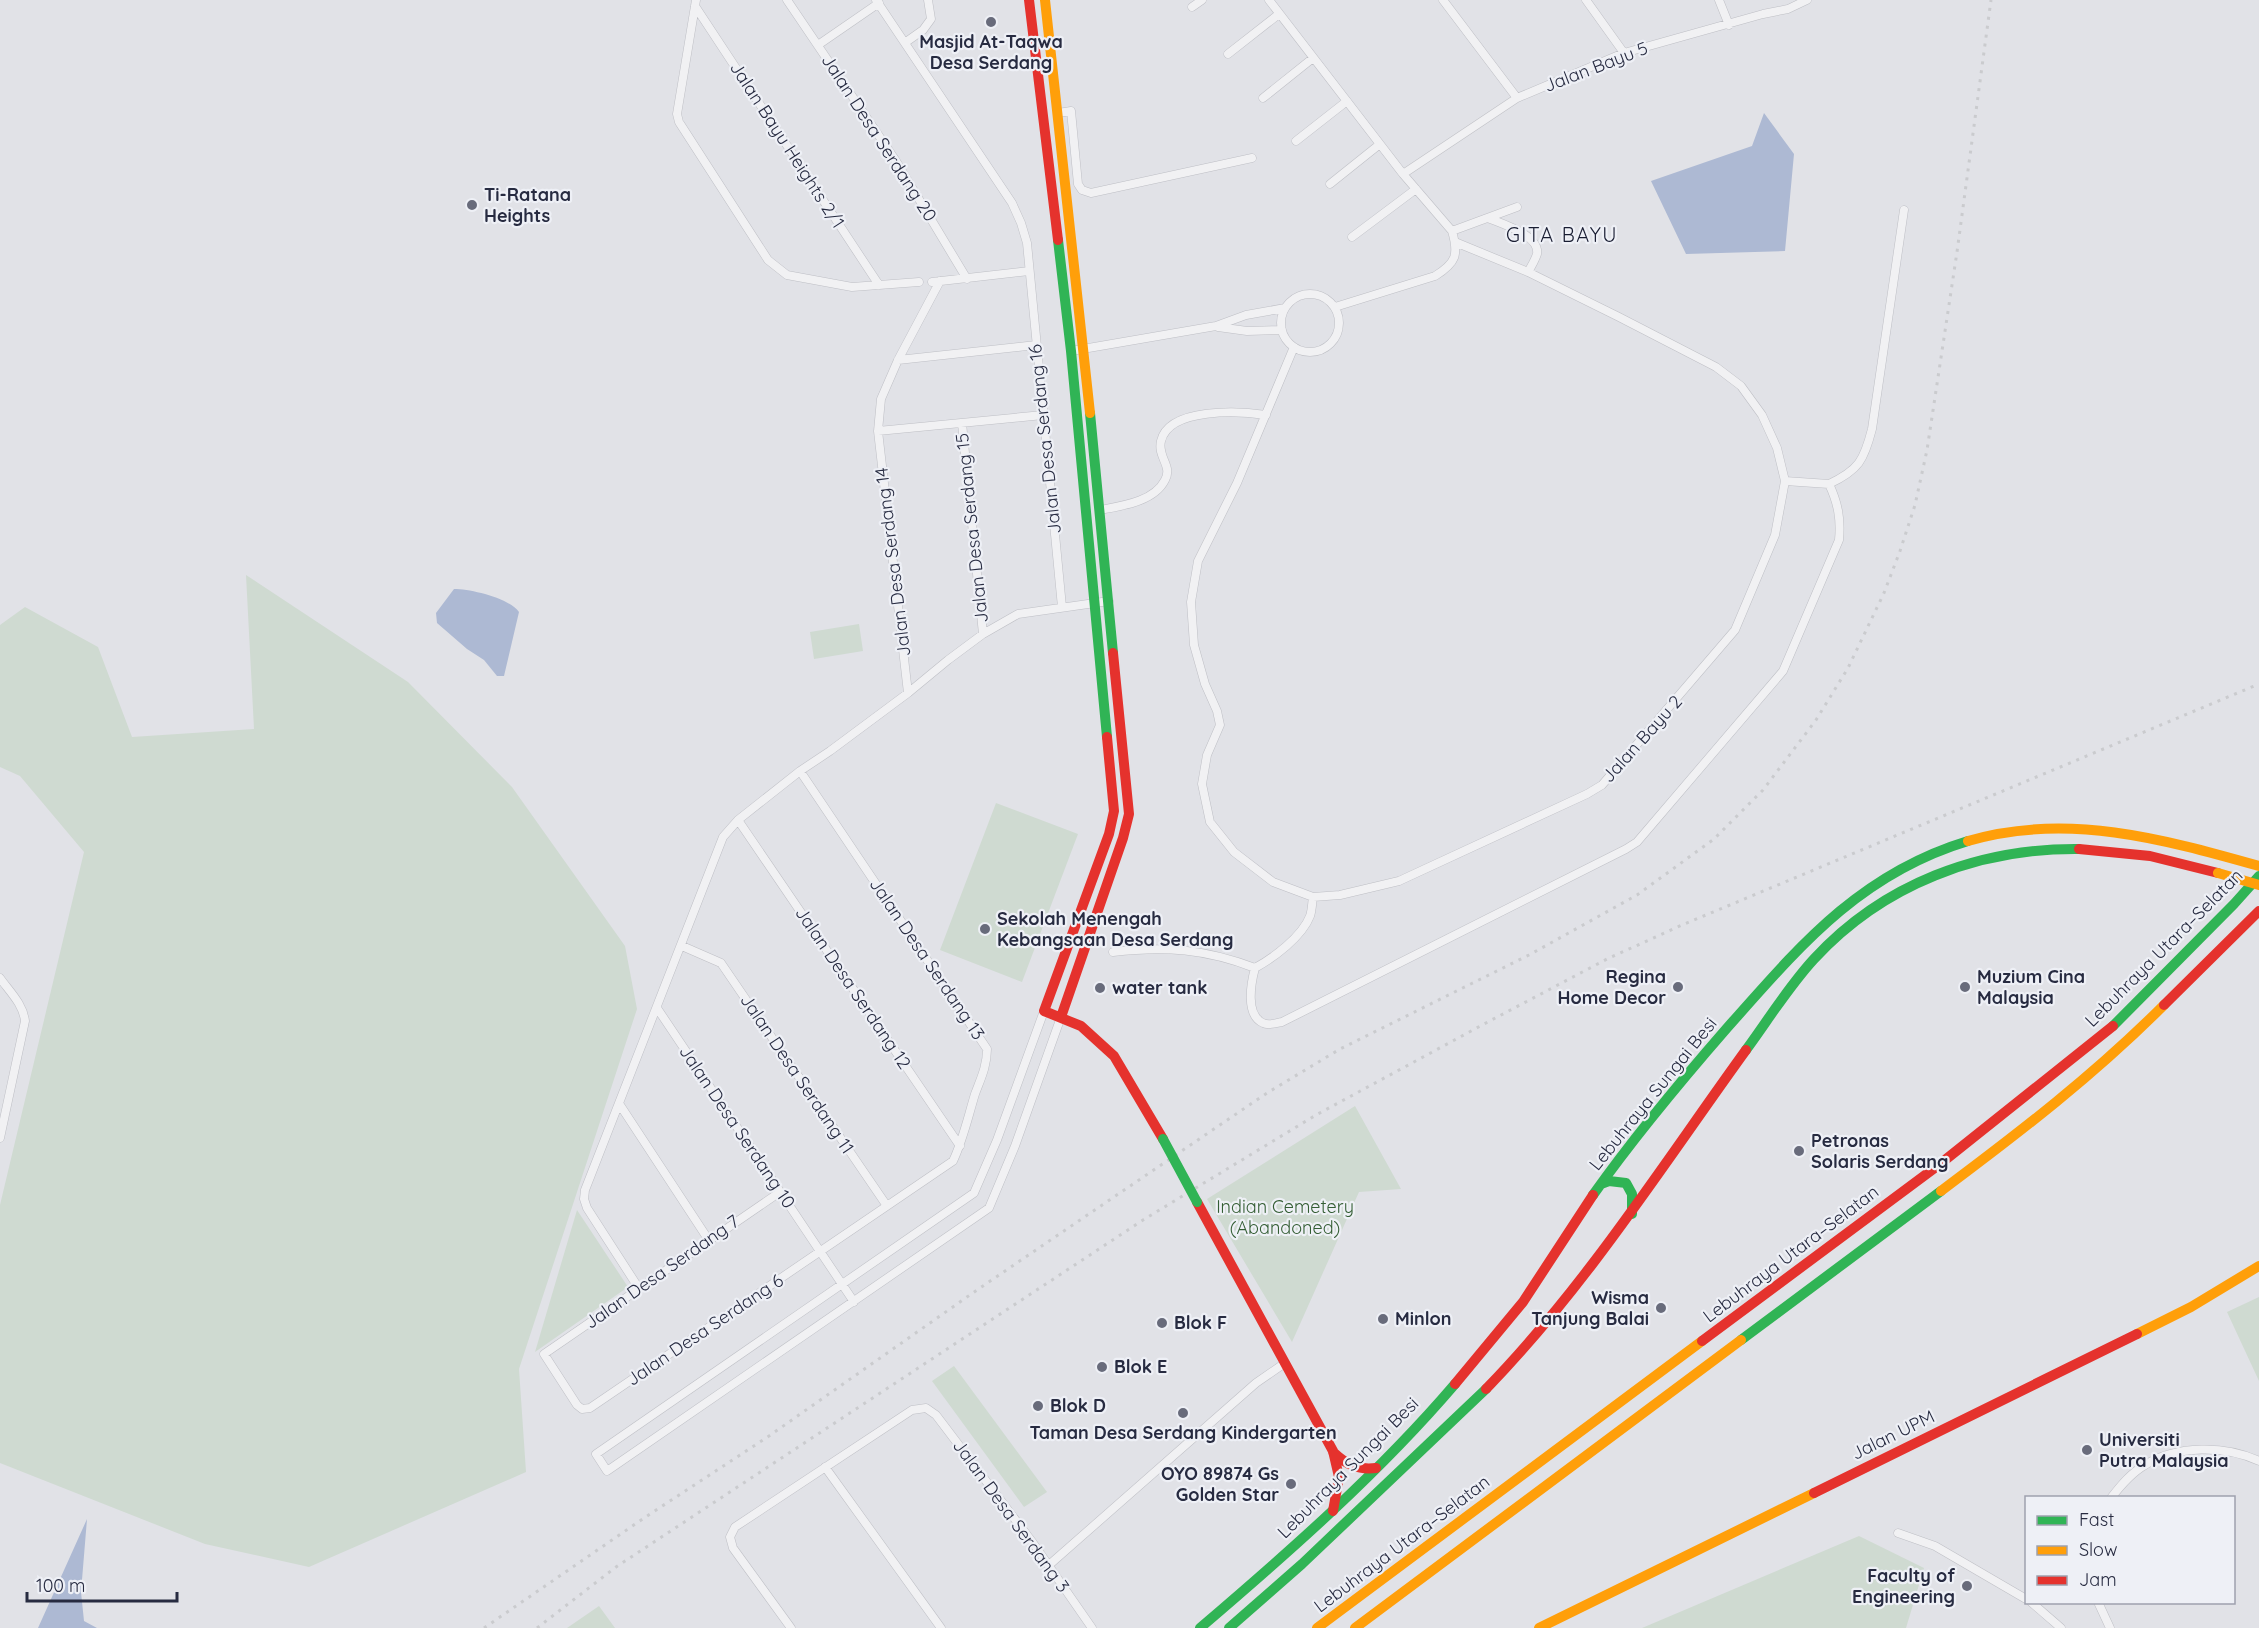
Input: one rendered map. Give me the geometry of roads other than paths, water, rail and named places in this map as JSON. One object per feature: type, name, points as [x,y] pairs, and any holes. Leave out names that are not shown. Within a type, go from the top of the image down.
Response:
[{"type":"main road","points":[[1029,0],[1071,351],[1114,811],[1109,834],[1044,1011],[1081,1026],[1114,1056],[1163,1139],[1333,1451],[1339,1477],[1333,1511]]},
{"type":"main road","points":[[1045,0],[1084,349],[1129,814],[1123,838],[1061,1017]]},
{"type":"main road","name":"Lebuhraya Sungai Besi","points":[[1200,1628],[1333,1511],[1467,1369],[1524,1300],[1601,1184],[1693,1067],[1802,945],[1862,893],[1890,874],[1961,843],[2001,832],[2057,827],[2126,832],[2259,866]]},
{"type":"main road","name":"Lebuhraya Sungai Besi","points":[[1229,1628],[1270,1595],[1413,1461],[1486,1388],[1551,1318],[1632,1214],[1815,957],[1875,907],[1943,870],[1982,857],[2020,850],[2090,848],[2142,854],[2259,885]]},
{"type":"main road","name":"Lebuhraya Utara–Selatan","points":[[1317,1628],[1940,1164],[2112,1028],[2259,876]]},
{"type":"main road","points":[[1355,1628],[2034,1122],[2126,1043],[2259,911]]},
{"type":"main road","points":[[1601,1184],[1609,1181],[1626,1184],[1633,1198],[1632,1214]]},
{"type":"main road","name":"Jalan UPM","points":[[1539,1628],[2191,1307],[2259,1266]]},
{"type":"main road","points":[[1333,1451],[1351,1467],[1360,1470],[1376,1468]]},
{"type":"street","name":"Jalan Desa Serdang 20","points":[[787,0],[896,161],[968,279]]},
{"type":"street","points":[[906,42],[928,24],[930,19],[928,0]]},
{"type":"street","points":[[1192,7],[1202,0]]},
{"type":"street","points":[[1269,0],[1403,174],[1452,231],[1455,242],[1455,255],[1450,267],[1435,276],[1335,307]]},
{"type":"street","points":[[1443,0],[1517,98]]},
{"type":"street","points":[[1586,0],[1624,53]]},
{"type":"street","points":[[1719,0],[1729,25]]},
{"type":"street","name":"Jalan Bayu 5","points":[[1403,174],[1517,98],[1624,53],[1788,9],[1807,0]]},
{"type":"street","points":[[818,45],[878,2]]},
{"type":"street","name":"Jalan Desa Serdang 16","points":[[878,2],[1012,203],[1021,223],[1027,243],[1062,607]]},
{"type":"street","points":[[696,3],[677,114],[678,122],[768,260],[786,275],[852,287],[919,282]]},
{"type":"street","name":"Jalan Bayu Heights 2/1","points":[[696,3],[879,285]]},
{"type":"street","points":[[1228,54],[1279,14]]},
{"type":"street","points":[[1263,98],[1313,58]]},
{"type":"street","points":[[1296,141],[1347,101]]},
{"type":"street","points":[[1058,113],[1071,111],[1078,184],[1082,190],[1091,192],[1252,158]]},
{"type":"street","points":[[1329,184],[1380,144]]},
{"type":"street","points":[[1352,237],[1416,189]]},
{"type":"street","points":[[1452,231],[1517,207]]},
{"type":"street","points":[[1455,242],[1528,272],[1716,367],[1742,386],[1762,415],[1777,448],[1785,481],[1829,484],[1844,477],[1858,466],[1866,452],[1874,417],[1904,210]]},
{"type":"street","points":[[1488,218],[1528,235],[1537,253],[1528,272]]},
{"type":"street","points":[[968,279],[1029,271]]},
{"type":"street","name":"Jalan Desa Serdang 14","points":[[908,693],[878,431],[881,399],[936,281],[968,279]]},
{"type":"street","points":[[1314,294],[1329,301],[1335,307],[1339,322],[1338,330],[1330,345],[1313,352],[1294,347],[1282,330],[1282,315],[1286,308],[1298,297],[1314,294]]},
{"type":"street","points":[[1071,351],[1216,326],[1246,315],[1286,308]]},
{"type":"street","points":[[1216,326],[1247,332],[1282,330]]},
{"type":"street","points":[[898,360],[1036,345]]},
{"type":"street","points":[[1294,347],[1236,483],[1198,561],[1191,602],[1194,645],[1220,725],[1207,754],[1202,784],[1210,822],[1234,852],[1272,882],[1313,897],[1310,918],[1295,937],[1273,958],[1255,968],[1251,985],[1251,1004],[1255,1016],[1262,1023],[1282,1022],[1637,842],[1783,671],[1839,540],[1841,522],[1837,501],[1829,484]]},
{"type":"street","points":[[1100,510],[1136,502],[1151,494],[1164,483],[1168,474],[1160,449],[1161,441],[1166,432],[1177,423],[1215,413],[1248,412],[1266,415]]},
{"type":"street","points":[[878,431],[1043,415]]},
{"type":"street","name":"Jalan Desa Serdang 15","points":[[962,423],[983,634]]},
{"type":"street","name":"Jalan Bayu 2","points":[[1313,897],[1360,892],[1399,881],[1602,785],[1734,630],[1775,535],[1785,481]]},
{"type":"street","points":[[639,1287],[587,1208],[585,1190],[723,837],[738,820],[800,771],[908,693],[983,634],[1018,614],[1109,601]]},
{"type":"street","name":"Jalan Desa Serdang 13","points":[[800,771],[987,1049],[987,1064],[953,1161]]},
{"type":"street","name":"Jalan Desa Serdang 12","points":[[738,820],[960,1146]]},
{"type":"street","name":"Jalan Desa Serdang 11","points":[[682,946],[721,963],[887,1206]]},
{"type":"street","points":[[1113,952],[1155,949],[1184,950],[1226,957],[1255,968]]},
{"type":"street","points":[[0,978],[19,1003],[24,1012],[25,1021],[0,1134]]},
{"type":"street","name":"Jalan Desa Serdang 10","points":[[657,1008],[854,1302]]},
{"type":"street","points":[[1044,1011],[997,1140],[974,1193],[596,1454],[607,1471],[989,1208],[1015,1146],[1061,1017]]},
{"type":"street","points":[[620,1105],[708,1239]]},
{"type":"street","name":"Jalan Desa Serdang 6","points":[[544,1354],[577,1405],[582,1409],[590,1408],[819,1249],[953,1161]]},
{"type":"street","name":"Jalan Desa Serdang 7","points":[[544,1354],[708,1239],[780,1192]]},
{"type":"street","points":[[1048,1565],[1256,1383],[1285,1363]]},
{"type":"street","name":"Jalan Desa Serdang 3","points":[[825,1467],[912,1410],[926,1408],[936,1415],[1092,1628]]},
{"type":"street","points":[[2112,1496],[2126,1479],[2145,1464],[2166,1455],[2196,1450],[2220,1450],[2244,1454],[2259,1461]]},
{"type":"street","points":[[791,1628],[733,1548],[730,1537],[735,1527],[825,1467],[941,1628]]},
{"type":"street","points":[[1898,1533],[1935,1546],[2025,1598]]},
{"type":"street","points":[[2033,1604],[2061,1628]]},
{"type":"street","points":[[2099,1604],[2110,1628]]},
{"type":"water","points":[[1764,113],[1794,154],[1785,251],[1686,254],[1651,181],[1752,146]]},
{"type":"water","points":[[454,589],[499,599],[507,602],[519,612],[504,676],[497,676],[484,660],[467,649],[437,623],[436,613]]},
{"type":"water","points":[[87,1519],[81,1592],[84,1621],[97,1628],[38,1628]]},
{"type":"railway","points":[[484,1628],[644,1518],[769,1436],[977,1290],[1267,1093],[1340,1049],[1529,955],[1637,895],[1714,839],[1763,790],[1816,720],[1848,668],[1884,593],[1915,505],[1927,450],[1957,252],[1991,0]]},
{"type":"railway","points":[[537,1628],[616,1567],[1143,1220],[1316,1115],[1607,959],[1682,925],[2259,684]]},
{"type":"place","name":"Masjid At-Taqwa Desa Serdang","points":[[991,22]]},
{"type":"place","name":"Ti-Ratana Heights","points":[[472,205]]},
{"type":"place","name":"Sekolah Menengah Kebangsaan Desa Serdang","points":[[985,929]]},
{"type":"place","name":"Regina Home Decor","points":[[1678,987]]},
{"type":"place","name":"Muzium Cina Malaysia","points":[[1965,987]]},
{"type":"place","name":"water tank","points":[[1100,988]]},
{"type":"place","name":"Petronas Solaris Serdang","points":[[1799,1151]]},
{"type":"place","name":"Wisma Tanjung Balai","points":[[1661,1308]]},
{"type":"place","name":"Minlon","points":[[1383,1319]]},
{"type":"place","name":"Blok F","points":[[1162,1323]]},
{"type":"place","name":"Blok E","points":[[1102,1367]]},
{"type":"place","name":"Blok D","points":[[1038,1406]]},
{"type":"place","name":"Taman Desa Serdang Kindergarten","points":[[1183,1413]]},
{"type":"place","name":"Universiti Putra Malaysia","points":[[2087,1450]]},
{"type":"place","name":"OYO 89874 Gs Golden Star","points":[[1291,1484]]},
{"type":"place","name":"Faculty of Engineering","points":[[1967,1586]]},
{"type":"district","name":"GITA BAYU","points":[[1562,235]]},
{"type":"park label","name":"Indian Cemetery (Abandoned)","points":[[1285,1217]]}]
